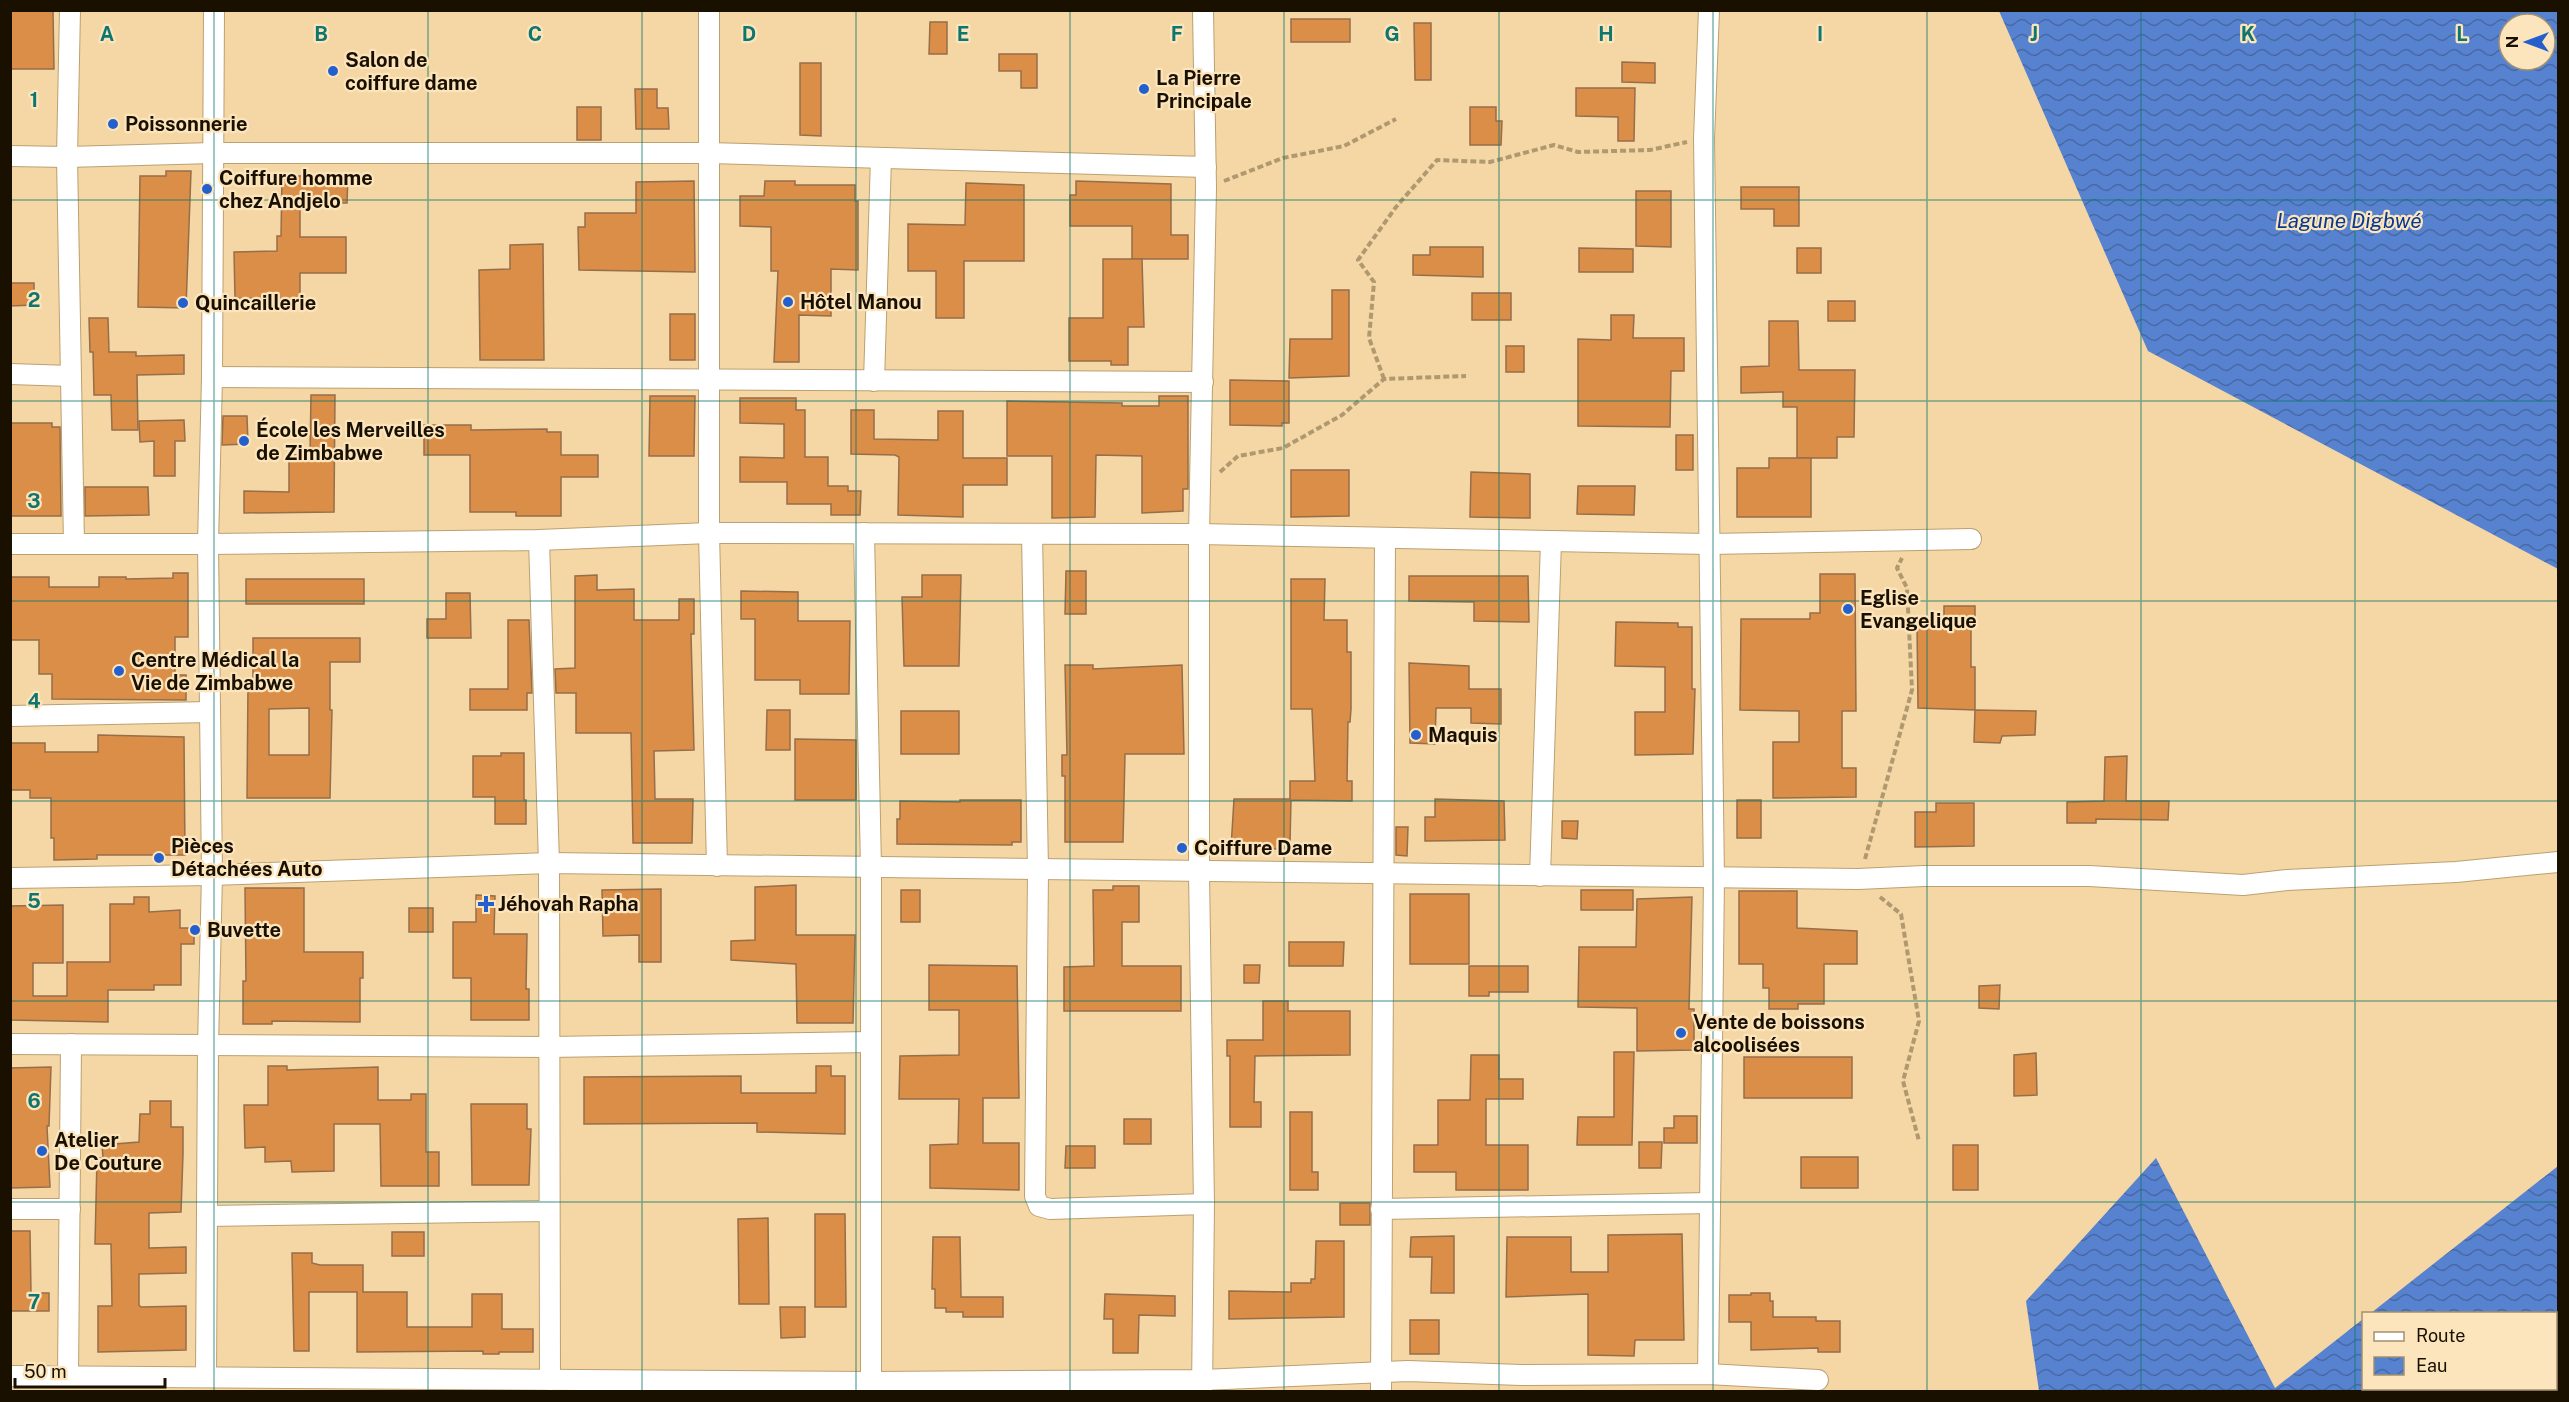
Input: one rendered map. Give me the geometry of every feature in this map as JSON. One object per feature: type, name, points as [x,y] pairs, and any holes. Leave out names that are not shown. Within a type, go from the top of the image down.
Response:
[{"type":"street","points":[[70,10],[68,157],[74,544]]},
{"type":"street","points":[[207,1377],[208,1046],[212,875],[208,544],[212,377],[214,10]]},
{"type":"street","points":[[1202,1386],[1204,1204],[1198,872],[1198,534],[1206,188],[1203,10]]},
{"type":"street","points":[[1708,1374],[1714,878],[1704,139],[1709,10]]},
{"type":"street","points":[[709,11],[709,533],[717,866]]},
{"type":"street","points":[[10,156],[68,157],[213,153],[710,153],[1206,167]]},
{"type":"street","points":[[874,381],[881,158]]},
{"type":"street","points":[[10,374],[71,376]]},
{"type":"street","points":[[212,377],[1203,382]]},
{"type":"street","points":[[10,544],[539,540],[709,533],[1198,534],[1708,544],[1971,539]]},
{"type":"street","points":[[864,533],[871,868],[871,1387]]},
{"type":"street","points":[[1032,534],[1038,870],[1035,1196],[1039,1206],[1050,1209],[1204,1204]]},
{"type":"street","points":[[1381,1382],[1385,538]]},
{"type":"street","points":[[539,540],[549,863],[550,1380]]},
{"type":"street","points":[[1540,876],[1551,541]]},
{"type":"street","points":[[10,716],[210,712]]},
{"type":"street","points":[[10,878],[212,875],[549,863],[1714,878],[2089,876],[2243,885],[2287,880],[2456,872],[2559,862]]},
{"type":"street","points":[[10,1044],[548,1047],[871,1042]]},
{"type":"street","points":[[68,1376],[71,1044]]},
{"type":"street","points":[[1382,1209],[1710,1203]]},
{"type":"street","points":[[10,1209],[70,1209]]},
{"type":"street","points":[[207,1216],[549,1211]]},
{"type":"street","points":[[10,1376],[550,1380],[871,1387],[1202,1386],[1381,1382],[1521,1375],[1708,1374],[1818,1380]]},
{"type":"path","points":[[1206,188],[1283,158],[1344,146],[1396,119]]},
{"type":"path","points":[[1384,380],[1369,338],[1374,282],[1358,260],[1396,207],[1437,160],[1490,162],[1554,145],[1578,152],[1650,150],[1704,139]]},
{"type":"path","points":[[1200,490],[1238,456],[1283,448],[1341,415],[1384,380],[1466,376]]},
{"type":"path","points":[[1911,540],[1897,568],[1907,588],[1911,690],[1874,834],[1858,879],[1901,914],[1919,1021],[1903,1081],[1919,1142]]},
{"type":"water","name":"Lagune Digbwé","points":[[1999,11],[2558,11],[2558,569],[2148,351]]},
{"type":"water","points":[[2156,1158],[2275,1388],[2362,1320],[2362,1390],[2557,1390],[2557,1312],[2372,1312],[2558,1166],[2558,1391],[2039,1391],[2026,1301]]},
{"type":"building","points":[[10,10],[53,10],[54,69],[10,69]]},
{"type":"building","points":[[1291,19],[1350,19],[1350,42],[1291,42]]},
{"type":"building","points":[[930,22],[947,22],[947,54],[929,54]]},
{"type":"building","points":[[1414,23],[1431,23],[1431,80],[1415,80]]},
{"type":"building","points":[[999,54],[1037,54],[1037,88],[1021,88],[1021,71],[999,71]]},
{"type":"building","points":[[1622,62],[1655,63],[1655,83],[1622,82]]},
{"type":"building","points":[[800,63],[821,63],[821,136],[800,135]]},
{"type":"building","points":[[1576,88],[1635,88],[1634,141],[1618,141],[1618,117],[1576,116]]},
{"type":"building","points":[[635,89],[657,89],[657,108],[668,108],[669,129],[636,129]]},
{"type":"building","points":[[577,107],[601,107],[601,140],[577,140]]},
{"type":"building","points":[[1470,107],[1496,107],[1496,121],[1502,121],[1501,145],[1470,145]]},
{"type":"building","points":[[166,171],[191,171],[186,308],[138,307],[140,176],[166,176]]},
{"type":"building","points":[[282,176],[348,176],[347,203],[300,203],[300,237],[346,237],[346,273],[300,273],[300,299],[235,298],[234,252],[277,251],[277,236],[281,236]]},
{"type":"building","points":[[694,181],[695,272],[579,270],[578,227],[585,227],[585,213],[636,213],[636,182]]},
{"type":"building","points":[[765,181],[795,181],[795,185],[855,185],[855,201],[858,201],[858,270],[831,269],[831,316],[799,315],[799,362],[774,362],[778,271],[771,271],[771,227],[740,226],[740,196],[764,196]]},
{"type":"building","points":[[1076,181],[1171,184],[1171,235],[1188,235],[1188,259],[1132,259],[1132,226],[1070,226],[1070,195],[1076,195]]},
{"type":"building","points":[[966,183],[1024,185],[1024,261],[964,261],[964,318],[936,318],[936,271],[908,271],[908,224],[965,225]]},
{"type":"building","points":[[1741,187],[1799,187],[1799,226],[1774,226],[1774,209],[1741,209]]},
{"type":"building","points":[[1636,191],[1671,191],[1671,247],[1636,246]]},
{"type":"building","points":[[543,244],[544,360],[480,360],[479,270],[510,269],[510,245]]},
{"type":"building","points":[[1430,247],[1483,247],[1483,277],[1413,275],[1413,255],[1430,255]]},
{"type":"building","points":[[1579,248],[1633,249],[1633,272],[1579,272]]},
{"type":"building","points":[[1797,248],[1821,248],[1821,273],[1797,273]]},
{"type":"building","points":[[1103,259],[1142,259],[1144,327],[1128,327],[1128,365],[1111,365],[1111,361],[1069,361],[1069,318],[1103,318]]},
{"type":"building","points":[[10,283],[34,283],[34,305],[10,306]]},
{"type":"building","points":[[1332,290],[1349,290],[1349,376],[1289,378],[1290,339],[1332,339]]},
{"type":"building","points":[[1472,293],[1511,293],[1511,320],[1472,320]]},
{"type":"building","points":[[1828,301],[1855,301],[1855,321],[1828,321]]},
{"type":"building","points":[[670,314],[695,314],[695,360],[670,360]]},
{"type":"building","points":[[1611,315],[1634,315],[1633,338],[1684,338],[1684,371],[1671,371],[1670,427],[1578,426],[1578,339],[1611,340]]},
{"type":"building","points":[[89,318],[108,318],[109,352],[136,352],[136,356],[184,355],[184,374],[137,375],[138,430],[112,430],[111,395],[94,395]]},
{"type":"building","points":[[1769,321],[1798,321],[1799,370],[1855,370],[1854,437],[1837,437],[1837,458],[1797,458],[1797,407],[1783,407],[1783,392],[1741,393],[1741,367],[1769,366]]},
{"type":"building","points":[[1506,346],[1524,346],[1524,372],[1506,372]]},
{"type":"building","points":[[1230,380],[1289,381],[1289,423],[1282,423],[1282,426],[1230,425]]},
{"type":"building","points":[[311,395],[335,395],[334,512],[244,513],[244,491],[289,492],[289,455],[310,455]]},
{"type":"building","points":[[650,396],[695,396],[694,456],[649,456]]},
{"type":"building","points":[[1159,396],[1188,396],[1188,489],[1183,489],[1183,511],[1142,513],[1142,456],[1096,455],[1095,517],[1052,518],[1052,456],[1007,456],[1007,401],[1159,406]]},
{"type":"building","points":[[740,398],[796,398],[796,410],[805,410],[805,457],[828,457],[828,486],[848,486],[848,491],[861,491],[860,515],[831,515],[831,504],[787,504],[787,482],[740,482],[740,457],[784,458],[784,424],[740,423]]},
{"type":"building","points":[[851,410],[874,410],[874,439],[938,440],[938,411],[963,411],[963,458],[1007,458],[1007,485],[963,485],[963,517],[898,515],[899,457],[851,454]]},
{"type":"building","points":[[223,416],[247,416],[248,444],[222,445]]},
{"type":"building","points":[[184,420],[185,441],[175,441],[175,476],[154,476],[154,441],[140,442],[139,421]]},
{"type":"building","points":[[10,423],[52,423],[52,427],[60,427],[61,516],[10,516]]},
{"type":"building","points":[[424,425],[471,425],[471,430],[547,429],[547,432],[561,432],[561,455],[598,455],[598,477],[561,477],[561,516],[516,516],[516,512],[470,512],[470,455],[424,455]]},
{"type":"building","points":[[1676,435],[1693,435],[1693,470],[1676,470]]},
{"type":"building","points":[[1769,458],[1811,458],[1811,517],[1737,517],[1737,468],[1769,468]]},
{"type":"building","points":[[1291,470],[1349,470],[1349,516],[1291,517]]},
{"type":"building","points":[[1471,472],[1530,474],[1530,518],[1470,517]]},
{"type":"building","points":[[1578,486],[1635,486],[1634,515],[1577,514]]},
{"type":"building","points":[[85,487],[148,487],[149,515],[85,516]]},
{"type":"building","points":[[1066,571],[1086,571],[1086,614],[1065,614]]},
{"type":"building","points":[[173,573],[188,573],[188,637],[175,637],[175,675],[186,675],[186,700],[52,699],[52,674],[39,674],[39,640],[10,640],[10,577],[49,577],[49,587],[99,587],[99,577],[173,578]]},
{"type":"building","points":[[1820,574],[1855,574],[1856,711],[1842,711],[1842,768],[1856,768],[1856,797],[1773,798],[1773,742],[1799,742],[1799,711],[1740,710],[1741,619],[1810,619],[1810,613],[1820,613]]},
{"type":"building","points":[[597,575],[597,590],[634,589],[634,620],[679,620],[679,599],[694,599],[694,634],[691,634],[694,750],[654,751],[655,799],[693,799],[692,843],[633,843],[631,733],[576,733],[576,693],[556,693],[555,669],[575,668],[575,576]]},
{"type":"building","points":[[922,575],[961,575],[959,666],[904,666],[902,597],[922,597]]},
{"type":"building","points":[[1409,576],[1528,576],[1529,622],[1474,621],[1474,602],[1409,601]]},
{"type":"building","points":[[246,579],[364,579],[364,604],[246,604]]},
{"type":"building","points":[[1291,579],[1325,579],[1324,620],[1347,620],[1347,652],[1351,652],[1351,709],[1350,722],[1348,722],[1347,781],[1352,781],[1352,801],[1291,800],[1290,843],[1278,843],[1278,849],[1231,848],[1234,799],[1290,799],[1290,781],[1315,781],[1312,709],[1291,709]]},
{"type":"building","points":[[741,591],[798,592],[798,621],[850,621],[849,694],[800,694],[800,680],[755,680],[755,619],[741,619]]},
{"type":"building","points":[[446,593],[470,593],[471,638],[427,638],[427,619],[446,619]]},
{"type":"building","points":[[1944,606],[1975,606],[1975,621],[1971,621],[1971,667],[1975,667],[1975,710],[1918,708],[1917,624],[1944,624]]},
{"type":"building","points":[[508,620],[529,620],[532,693],[527,693],[527,710],[470,710],[470,689],[508,689]]},
{"type":"building","points":[[1616,622],[1678,623],[1678,627],[1692,627],[1692,689],[1695,689],[1693,754],[1635,755],[1635,712],[1665,712],[1665,667],[1615,666]]},
{"type":"building","points":[[253,638],[360,638],[360,662],[330,662],[330,710],[332,710],[330,798],[247,798],[248,681],[253,681]],"holes":[[[309,708],[309,755],[269,755],[269,709]]]},
{"type":"building","points":[[1409,663],[1469,666],[1469,689],[1501,689],[1501,724],[1471,723],[1471,708],[1436,708],[1435,744],[1410,743]]},
{"type":"building","points":[[1065,665],[1093,665],[1093,669],[1182,665],[1184,754],[1125,754],[1123,842],[1065,842],[1065,776],[1062,776],[1062,755],[1067,755]]},
{"type":"building","points":[[767,710],[790,710],[790,750],[766,750]]},
{"type":"building","points":[[1975,710],[2036,711],[2035,735],[2002,736],[2000,743],[1974,742]]},
{"type":"building","points":[[901,711],[959,711],[959,754],[901,754]]},
{"type":"building","points":[[98,735],[184,737],[185,855],[97,855],[97,859],[54,860],[54,838],[51,838],[51,798],[30,798],[30,790],[10,790],[10,743],[45,743],[45,752],[98,752]]},
{"type":"building","points":[[795,739],[856,740],[856,800],[795,800]]},
{"type":"building","points":[[501,753],[524,753],[526,824],[495,824],[495,797],[473,797],[473,756],[501,756]]},
{"type":"building","points":[[2127,756],[2126,801],[2169,801],[2168,820],[2096,819],[2096,823],[2067,823],[2067,802],[2104,801],[2105,757]]},
{"type":"building","points":[[1435,799],[1504,801],[1505,840],[1425,841],[1425,817],[1435,817]]},
{"type":"building","points":[[960,800],[1021,800],[1021,842],[1012,842],[1012,845],[897,844],[900,801],[960,802]]},
{"type":"building","points":[[1737,800],[1761,800],[1761,838],[1737,838]]},
{"type":"building","points":[[1936,803],[1974,803],[1974,846],[1915,847],[1915,812],[1936,812]]},
{"type":"building","points":[[1562,821],[1578,821],[1577,839],[1562,838]]},
{"type":"building","points":[[1396,827],[1408,827],[1407,856],[1396,855]]},
{"type":"building","points":[[796,885],[796,935],[855,935],[853,1023],[797,1023],[796,964],[731,960],[731,941],[755,940],[755,887]]},
{"type":"building","points":[[1113,886],[1139,886],[1139,922],[1122,922],[1122,966],[1181,966],[1181,1011],[1064,1011],[1064,967],[1094,966],[1093,890],[1113,890]]},
{"type":"building","points":[[245,888],[304,888],[304,952],[363,952],[363,978],[360,978],[360,1022],[272,1021],[272,1024],[243,1024],[243,981],[246,981]]},
{"type":"building","points":[[661,889],[661,962],[639,962],[639,935],[603,936],[602,890]]},
{"type":"building","points":[[901,890],[920,890],[920,922],[901,922]]},
{"type":"building","points":[[1581,890],[1633,890],[1633,910],[1581,910]]},
{"type":"building","points":[[1739,891],[1797,891],[1797,928],[1857,931],[1857,964],[1824,964],[1824,1004],[1798,1004],[1798,1009],[1769,1009],[1769,988],[1763,988],[1763,964],[1739,964]]},
{"type":"building","points":[[1410,894],[1469,894],[1469,964],[1410,964]]},
{"type":"building","points":[[476,895],[495,896],[494,934],[527,934],[526,989],[529,989],[529,1020],[471,1020],[471,978],[453,978],[453,922],[476,922]]},
{"type":"building","points":[[134,897],[149,897],[149,912],[180,910],[180,928],[194,928],[194,944],[181,944],[181,985],[154,985],[154,990],[108,990],[108,1022],[10,1020],[10,906],[63,905],[63,963],[33,963],[33,996],[67,996],[67,962],[110,962],[110,904],[134,904]]},
{"type":"building","points":[[1692,897],[1689,1009],[1694,1009],[1694,1050],[1637,1051],[1637,1008],[1578,1007],[1579,947],[1636,947],[1637,899]]},
{"type":"building","points":[[409,908],[433,908],[433,932],[409,932]]},
{"type":"building","points":[[1289,942],[1344,942],[1343,966],[1289,966]]},
{"type":"building","points":[[929,965],[1017,966],[1019,1098],[983,1098],[983,1143],[1019,1143],[1019,1190],[930,1188],[930,1145],[958,1144],[959,1099],[899,1099],[900,1056],[959,1055],[959,1010],[929,1010]]},
{"type":"building","points":[[1244,965],[1260,965],[1259,983],[1244,983]]},
{"type":"building","points":[[1469,966],[1528,966],[1528,992],[1489,992],[1489,996],[1469,996]]},
{"type":"building","points":[[2000,985],[1999,1009],[1979,1008],[1979,986]]},
{"type":"building","points":[[1263,1001],[1288,1001],[1288,1011],[1350,1011],[1350,1055],[1255,1056],[1254,1102],[1261,1102],[1261,1127],[1230,1127],[1230,1056],[1227,1056],[1227,1040],[1263,1040]]},
{"type":"building","points":[[1614,1052],[1634,1052],[1632,1145],[1577,1145],[1578,1117],[1614,1117]]},
{"type":"building","points":[[2036,1053],[2037,1095],[2014,1096],[2014,1055]]},
{"type":"building","points":[[1471,1055],[1499,1055],[1499,1079],[1523,1079],[1523,1099],[1486,1099],[1486,1145],[1528,1145],[1528,1190],[1456,1190],[1456,1172],[1414,1172],[1414,1145],[1438,1145],[1438,1100],[1470,1100]]},
{"type":"building","points":[[1744,1057],[1852,1057],[1852,1098],[1744,1098]]},
{"type":"building","points":[[268,1066],[287,1066],[287,1070],[378,1067],[378,1100],[411,1100],[411,1094],[426,1094],[426,1152],[439,1152],[439,1186],[381,1186],[380,1124],[334,1124],[334,1171],[292,1172],[291,1161],[265,1162],[265,1147],[245,1148],[244,1105],[268,1105]]},
{"type":"building","points":[[816,1066],[831,1066],[831,1076],[845,1076],[845,1134],[757,1132],[757,1123],[584,1124],[584,1077],[741,1076],[741,1093],[816,1093]]},
{"type":"building","points":[[51,1067],[49,1126],[47,1126],[50,1187],[10,1188],[10,1068]]},
{"type":"building","points":[[150,1101],[171,1101],[171,1127],[183,1127],[183,1154],[181,1212],[149,1213],[149,1248],[186,1247],[186,1273],[139,1274],[139,1305],[141,1307],[186,1306],[186,1350],[98,1352],[98,1306],[112,1306],[111,1244],[95,1244],[97,1158],[103,1158],[102,1145],[139,1142],[140,1114],[150,1114]]},
{"type":"building","points":[[471,1104],[527,1104],[527,1129],[531,1129],[529,1185],[472,1185]]},
{"type":"building","points":[[1290,1112],[1312,1112],[1312,1172],[1318,1172],[1318,1190],[1290,1190]]},
{"type":"building","points":[[1674,1116],[1697,1116],[1697,1143],[1664,1143],[1664,1128],[1674,1128]]},
{"type":"building","points":[[1124,1119],[1151,1119],[1151,1144],[1124,1144]]},
{"type":"building","points":[[1639,1142],[1662,1142],[1661,1168],[1639,1168]]},
{"type":"building","points":[[1953,1145],[1978,1145],[1978,1190],[1953,1190]]},
{"type":"building","points":[[1066,1146],[1095,1146],[1095,1168],[1065,1168]]},
{"type":"building","points":[[1801,1157],[1858,1157],[1858,1188],[1801,1188]]},
{"type":"building","points":[[1340,1203],[1370,1203],[1370,1225],[1340,1225]]},
{"type":"building","points":[[815,1214],[845,1214],[846,1307],[815,1307]]},
{"type":"building","points":[[768,1218],[769,1304],[739,1304],[738,1219]]},
{"type":"building","points":[[10,1231],[30,1231],[31,1293],[49,1293],[49,1311],[10,1311]]},
{"type":"building","points":[[392,1232],[424,1232],[424,1256],[392,1256]]},
{"type":"building","points":[[1682,1234],[1684,1340],[1635,1340],[1634,1356],[1588,1355],[1588,1294],[1506,1297],[1507,1237],[1571,1237],[1571,1272],[1608,1272],[1608,1235]]},
{"type":"building","points":[[1454,1236],[1454,1293],[1431,1293],[1432,1257],[1410,1257],[1411,1237]]},
{"type":"building","points":[[933,1237],[960,1237],[961,1297],[1003,1297],[1003,1317],[963,1317],[963,1312],[946,1312],[946,1308],[935,1308],[935,1289],[932,1289]]},
{"type":"building","points":[[1316,1241],[1344,1241],[1344,1317],[1229,1319],[1229,1291],[1291,1292],[1291,1283],[1311,1283],[1311,1279],[1315,1279]]},
{"type":"building","points":[[292,1253],[312,1253],[312,1263],[320,1265],[363,1265],[363,1292],[407,1292],[407,1327],[472,1327],[472,1294],[502,1294],[502,1329],[533,1329],[533,1352],[483,1354],[483,1351],[357,1352],[357,1292],[309,1292],[309,1351],[294,1351]]},
{"type":"building","points":[[1751,1293],[1770,1293],[1770,1301],[1773,1301],[1773,1317],[1816,1317],[1816,1321],[1840,1321],[1840,1352],[1818,1352],[1818,1348],[1751,1350],[1751,1322],[1729,1322],[1729,1295],[1751,1295]]},
{"type":"building","points":[[1105,1294],[1175,1296],[1175,1316],[1139,1315],[1138,1353],[1113,1353],[1113,1319],[1104,1319]]},
{"type":"building","points":[[780,1307],[805,1307],[805,1337],[781,1338]]},
{"type":"building","points":[[1410,1320],[1439,1320],[1439,1354],[1410,1354]]},
{"type":"place","name":"Salon de coiffure dame","points":[[333,71]]},
{"type":"place","name":"La Pierre Principale","points":[[1144,89]]},
{"type":"place","name":"Poissonnerie","points":[[113,124]]},
{"type":"place","name":"Coiffure homme chez Andjelo","points":[[207,189]]},
{"type":"place","name":"Hôtel Manou","points":[[788,302]]},
{"type":"place","name":"Quincaillerie","points":[[183,303]]},
{"type":"place","name":"École les Merveilles de Zimbabwe","points":[[244,441]]},
{"type":"place","name":"Eglise Evangelique","points":[[1848,609]]},
{"type":"place","name":"Centre Médical la Vie de Zimbabwe","points":[[119,671]]},
{"type":"place","name":"Maquis","points":[[1416,735]]},
{"type":"place","name":"Coiffure Dame","points":[[1182,848]]},
{"type":"place","name":"Pièces Détachées Auto","points":[[159,858]]},
{"type":"place","name":"Jéhovah Rapha","points":[[486,904]]},
{"type":"place","name":"Buvette","points":[[195,930]]},
{"type":"place","name":"Vente de boissons alcoolisées","points":[[1681,1033]]},
{"type":"place","name":"Atelier De Couture","points":[[42,1151]]}]
